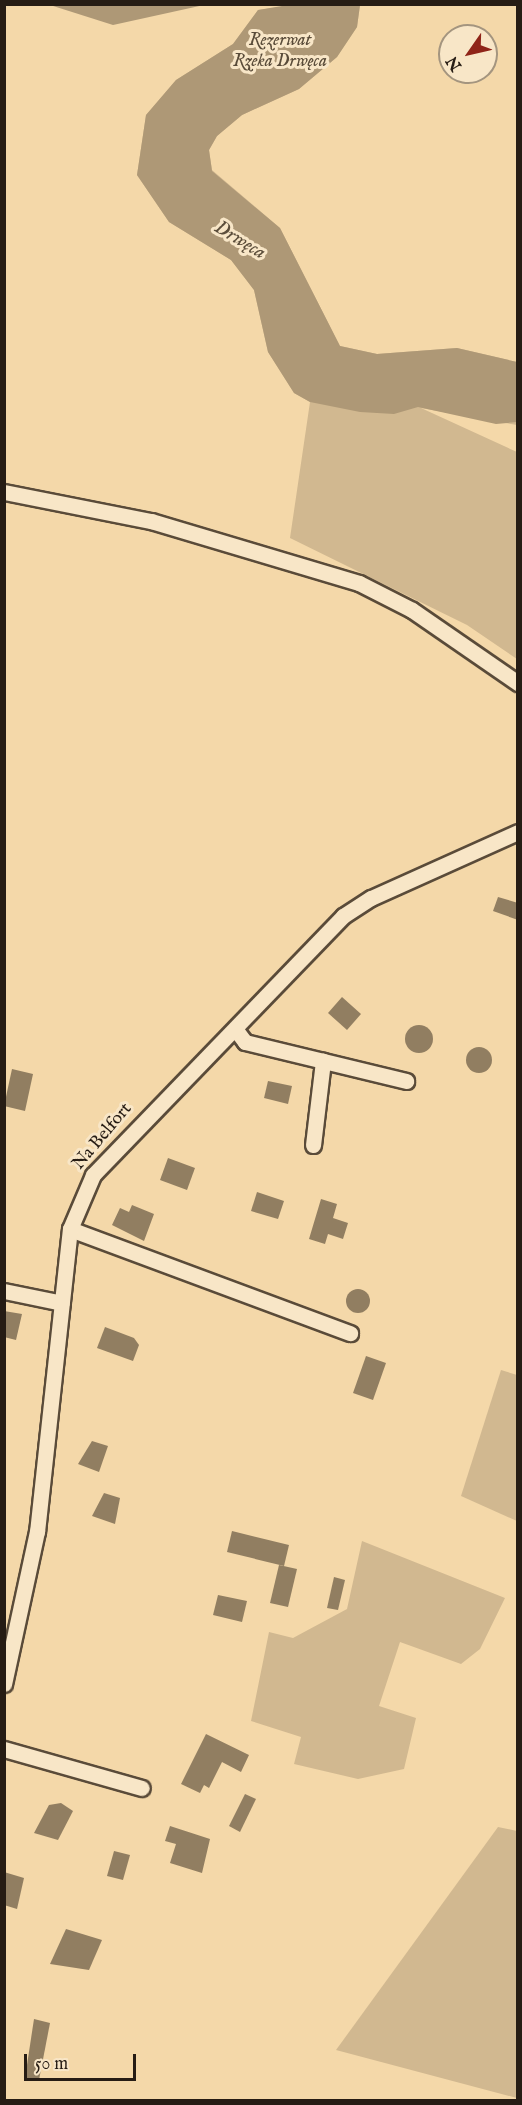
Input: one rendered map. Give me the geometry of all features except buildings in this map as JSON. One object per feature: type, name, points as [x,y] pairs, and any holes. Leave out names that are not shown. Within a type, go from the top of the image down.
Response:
[{"type":"street","points":[[4,492],[151,521],[358,584],[412,610],[518,683]]},
{"type":"street","name":"Na Belfort","points":[[4,1684],[37,1532],[70,1229],[82,1193],[108,1155],[236,1030],[343,916],[371,898],[518,832]]},
{"type":"street","points":[[236,1030],[245,1042],[406,1081]]},
{"type":"street","points":[[313,1145],[323,1061]]},
{"type":"street","points":[[70,1229],[350,1333]]},
{"type":"street","points":[[4,1292],[62,1304]]},
{"type":"street","points":[[4,1749],[142,1788]]},
{"type":"green space","points":[[294,5],[360,5],[357,27],[337,57],[299,89],[242,115],[217,136],[209,150],[212,170],[280,228],[340,346],[377,354],[457,348],[517,362],[517,425],[421,408],[517,452],[517,659],[467,625],[290,538],[310,402],[294,393],[268,352],[254,290],[231,260],[169,222],[137,175],[146,115],[176,80],[233,44],[258,10]]},
{"type":"green space","points":[[501,1370],[517,1375],[517,1521],[461,1496]]},
{"type":"green space","points":[[362,1541],[505,1598],[480,1649],[461,1664],[400,1642],[379,1706],[416,1718],[404,1769],[358,1779],[294,1764],[301,1737],[251,1721],[269,1632],[293,1638],[347,1609]]},
{"type":"green space","points":[[498,1827],[517,1831],[517,2098],[336,2050]]},
{"type":"water","name":"Rezerwat Rzeka Drwęca","points":[[204,4],[113,25],[50,5]]},
{"type":"water","name":"Rezerwat Rzeka Drwęca","points":[[294,4],[360,5],[357,27],[337,57],[299,89],[242,115],[217,136],[209,150],[212,171],[280,228],[340,346],[377,354],[457,348],[517,362],[517,422],[496,424],[418,407],[394,414],[360,412],[310,402],[294,393],[268,352],[254,290],[231,260],[169,222],[137,175],[146,115],[176,80],[233,44],[258,10]]},
{"type":"water label","name":"Drwęca","points":[[240,240]]}]
